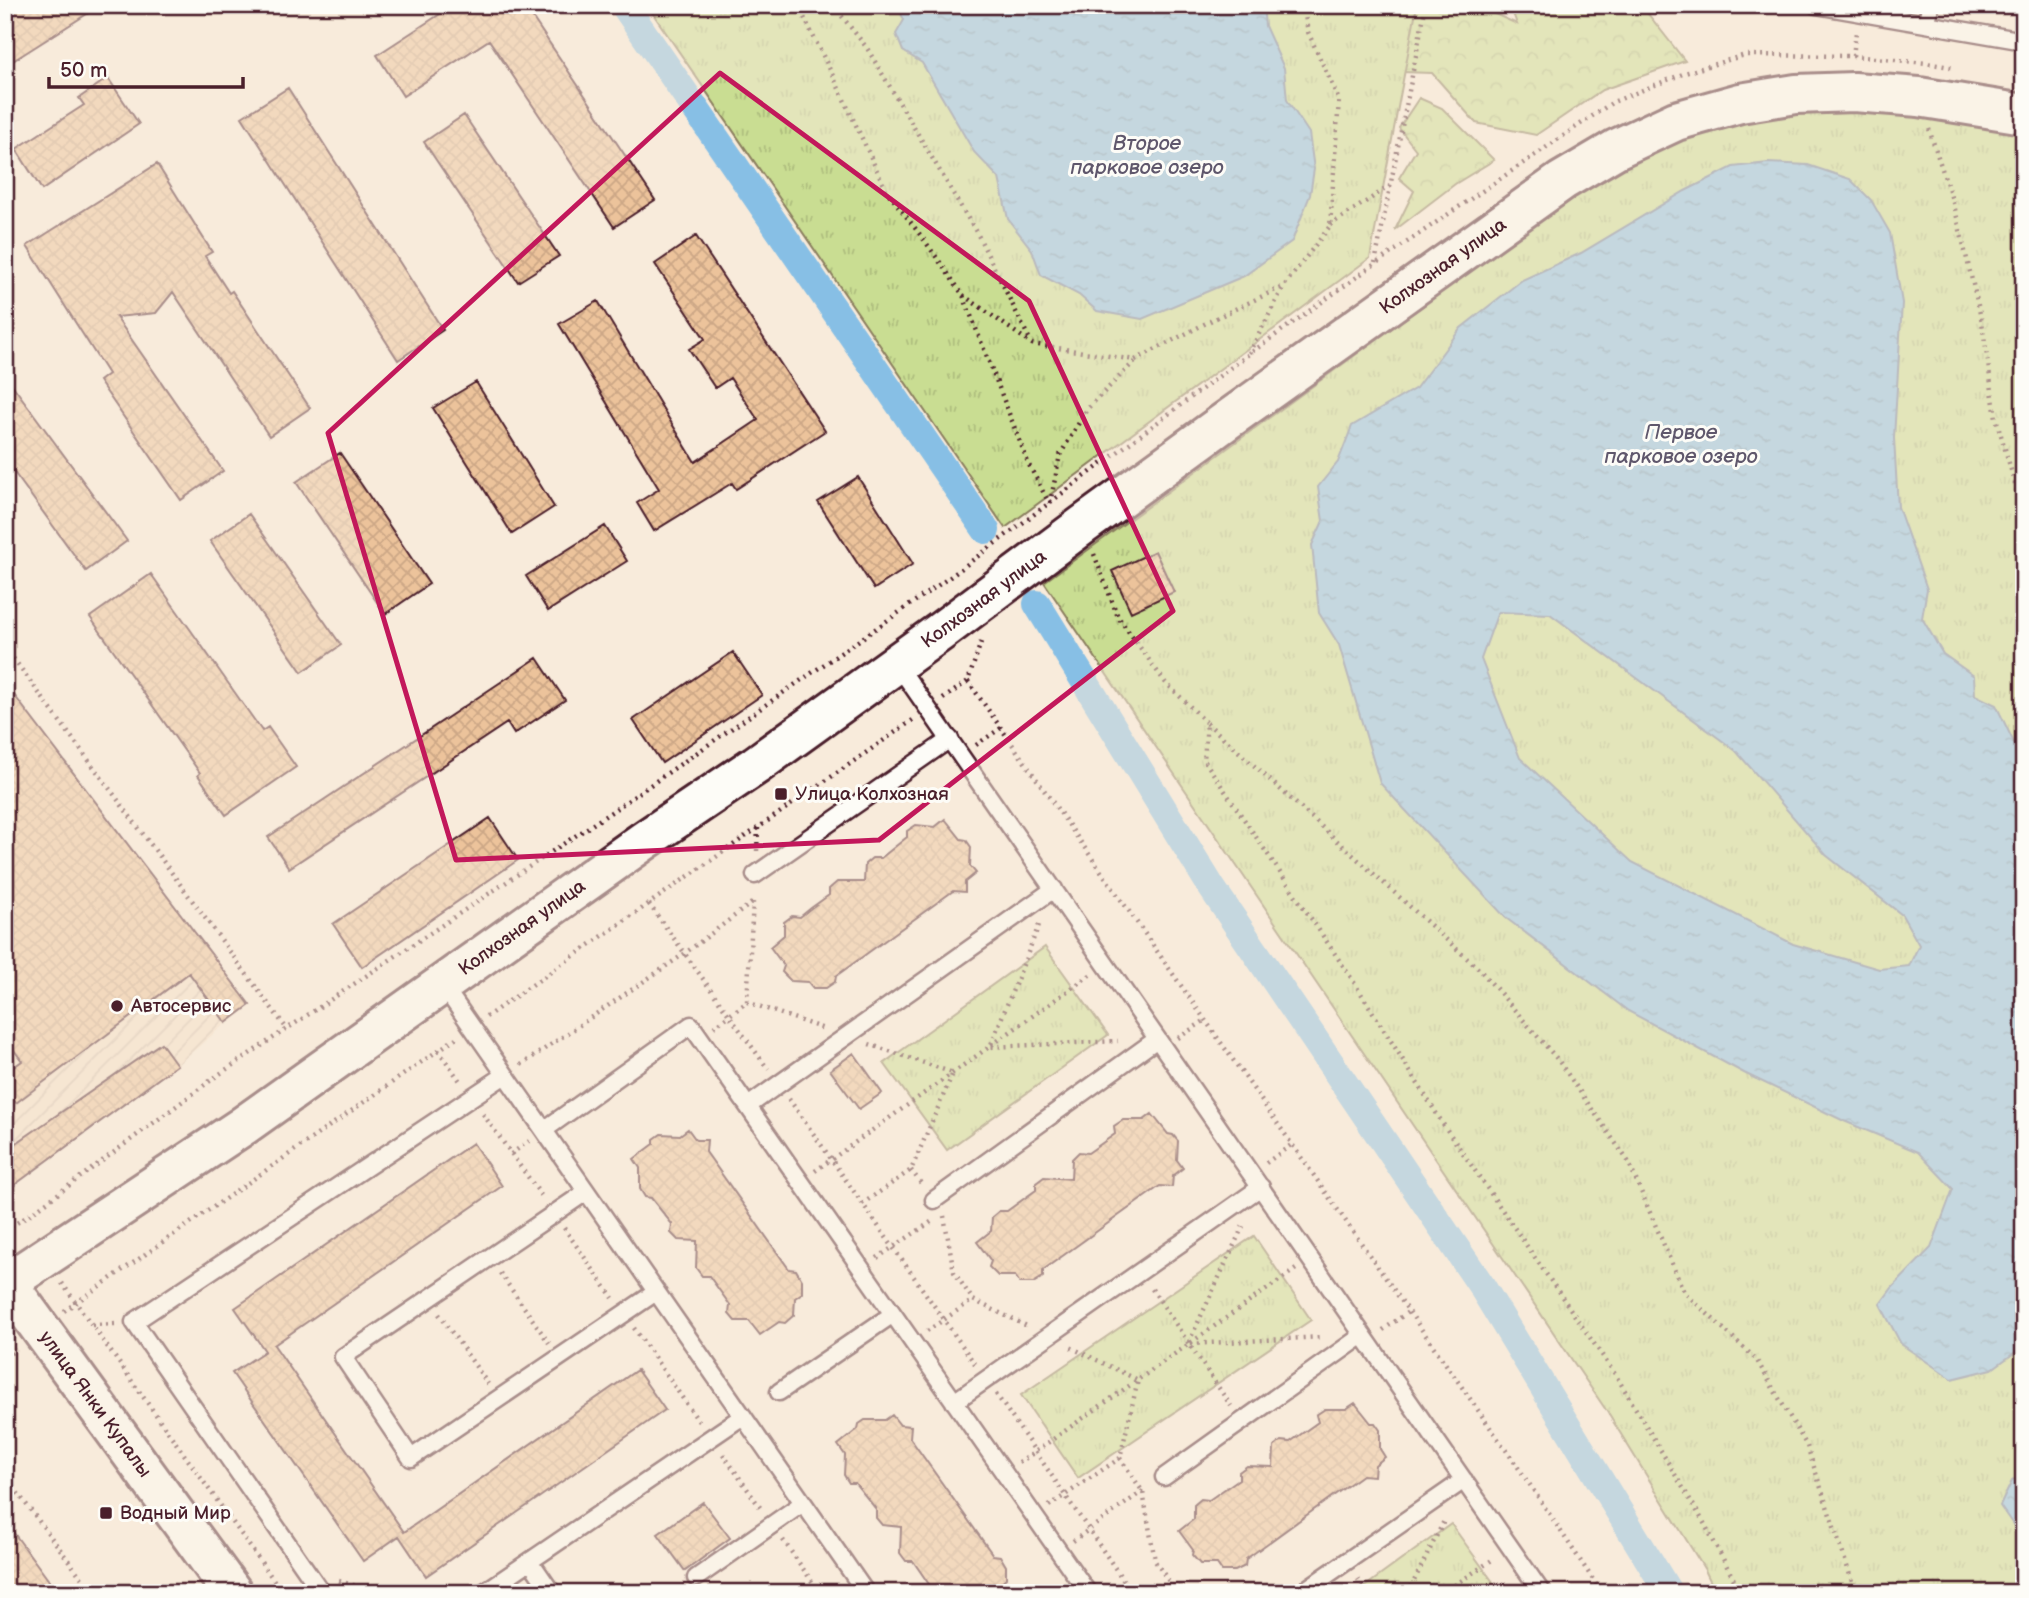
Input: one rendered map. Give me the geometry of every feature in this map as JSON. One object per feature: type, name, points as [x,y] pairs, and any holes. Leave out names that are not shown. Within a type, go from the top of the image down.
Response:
[{"type":"main road","name":"Колхозная улица","points":[[6,1284],[243,1126],[645,840],[756,765],[1226,421],[1551,189],[1616,149],[1676,121],[1740,103],[1796,94],[1854,92],[1919,97],[2024,114]]},
{"type":"main road","name":"улица Янки Купалы","points":[[6,1284],[233,1593]]},
{"type":"lane","points":[[1816,5],[2024,41]]},
{"type":"lane","points":[[1927,24],[1930,5]]},
{"type":"lane","points":[[897,664],[1542,1593]]},
{"type":"lane","points":[[755,875],[950,740]]},
{"type":"lane","points":[[748,1106],[1054,889]]},
{"type":"lane","points":[[442,984],[866,1593]]},
{"type":"lane","points":[[544,1130],[691,1025],[1088,1593]]},
{"type":"lane","points":[[934,1200],[1161,1043]]},
{"type":"lane","points":[[322,1593],[134,1322],[505,1075]]},
{"type":"lane","points":[[954,1402],[1141,1271],[1256,1181]]},
{"type":"lane","points":[[586,1192],[343,1357],[411,1458],[656,1292]]},
{"type":"lane","points":[[779,1392],[893,1314]]},
{"type":"lane","points":[[1164,1477],[1366,1339]]},
{"type":"lane","points":[[483,1593],[743,1416]]},
{"type":"lane","points":[[1301,1593],[1464,1480]]},
{"type":"lane","points":[[696,1578],[803,1503]]},
{"type":"lane","points":[[530,1561],[552,1593]]},
{"type":"path","points":[[798,5],[886,190],[963,295],[1029,465],[1049,503]]},
{"type":"path","points":[[833,5],[867,48],[979,237],[1032,344]]},
{"type":"path","points":[[1303,5],[1308,32],[1339,100],[1330,226]]},
{"type":"path","points":[[1375,264],[1426,5]]},
{"type":"path","points":[[1919,97],[1955,209],[1982,322],[1996,418],[2024,515]]},
{"type":"path","points":[[1249,354],[1284,286],[1330,226],[1390,185]]},
{"type":"path","points":[[5,1230],[28,1216],[218,1075],[620,806],[957,572],[1049,503],[1060,455],[1087,409],[1135,360],[1284,286]]},
{"type":"path","points":[[963,295],[1032,344],[1135,360]]},
{"type":"path","points":[[1076,530],[1118,617],[1165,682],[1480,970],[1558,1060],[1628,1161],[1684,1292],[1756,1359],[1807,1446],[1856,1593]]},
{"type":"path","points":[[5,647],[287,1029]]},
{"type":"path","points":[[41,1330],[76,1302],[968,681],[1522,1474],[1602,1593]]},
{"type":"path","points":[[1207,723],[1204,760],[1352,979],[1445,1127],[1615,1374],[1703,1521],[1741,1593]]},
{"type":"path","points":[[961,755],[1002,728]]},
{"type":"path","points":[[700,1038],[747,1002],[758,827]]},
{"type":"path","points":[[990,1047],[1054,889]]},
{"type":"path","points":[[505,1075],[684,954],[753,902]]},
{"type":"path","points":[[649,904],[986,1379],[1132,1593]]},
{"type":"path","points":[[800,1182],[1105,964]]},
{"type":"path","points":[[990,1047],[1161,1043],[1204,1021]]},
{"type":"path","points":[[862,1203],[911,1170],[953,1073]]},
{"type":"path","points":[[1188,1344],[1256,1181],[1291,1145]]},
{"type":"path","points":[[861,1269],[943,1213],[954,1272],[973,1300]]},
{"type":"path","points":[[489,1258],[559,1358]]},
{"type":"path","points":[[1004,1474],[1310,1259]]},
{"type":"path","points":[[1141,1271],[1241,1422]]},
{"type":"path","points":[[429,1299],[499,1399]]},
{"type":"path","points":[[76,1302],[283,1593]]},
{"type":"path","points":[[1188,1344],[1366,1339],[1408,1312]]},
{"type":"path","points":[[1034,1516],[1120,1458],[1138,1380]]},
{"type":"path","points":[[1120,1458],[1143,1492],[1155,1560],[1172,1586],[1193,1593]]},
{"type":"path","points":[[5,1476],[93,1593]]},
{"type":"path","points":[[1059,1551],[1164,1477]]},
{"type":"path","points":[[1408,1593],[1464,1480]]},
{"type":"path","points":[[1443,1593],[1510,1548]]},
{"type":"path","points":[[1163,1593],[1172,1586]]},
{"type":"highlighted area","points":[[720,73],[1029,301],[1173,611],[879,840],[456,860],[328,433]]},
{"type":"shaded area","points":[[5,683],[250,1005],[177,1065],[5,1192]]},
{"type":"green space","points":[[647,5],[1417,5],[1370,258],[1005,528]]},
{"type":"green space","points":[[1421,5],[1475,5],[1517,24],[1510,5],[1641,5],[1685,61],[1602,90],[1536,135],[1476,123],[1432,73],[1371,71],[1383,38]]},
{"type":"green space","points":[[1419,98],[1442,108],[1494,160],[1455,184],[1395,230],[1414,191],[1399,178],[1416,150],[1399,128]]},
{"type":"green space","points":[[1845,107],[1914,113],[2024,131],[2024,1593],[1716,1593],[1705,1570],[1606,1410],[1044,582],[1565,202],[1617,169],[1679,141],[1739,121]]},
{"type":"green space","points":[[1045,947],[1108,1035],[947,1150],[884,1063]]},
{"type":"green space","points":[[1254,1236],[1311,1320],[1078,1478],[1021,1395]]},
{"type":"green space","points":[[1451,1524],[1501,1593],[1356,1593]]},
{"type":"water","name":"Второе парковое озеро","points":[[897,5],[1263,5],[1265,26],[1284,68],[1287,100],[1309,133],[1314,169],[1310,195],[1292,241],[1244,276],[1142,319],[1097,311],[1079,295],[1041,275],[1032,250],[1008,219],[999,178],[974,152],[922,63],[903,51],[896,34],[904,20]]},
{"type":"water","name":"Первое парковое озеро","points":[[1768,163],[1808,165],[1850,179],[1871,200],[1890,233],[1902,303],[1894,438],[1898,507],[1927,589],[1922,618],[1943,654],[1974,676],[1975,695],[1996,705],[2024,769],[2024,1346],[1992,1369],[1952,1379],[1901,1344],[1880,1304],[1931,1248],[1953,1189],[1918,1152],[1844,1121],[1744,1073],[1628,1011],[1506,918],[1380,783],[1339,645],[1319,613],[1312,545],[1323,521],[1318,487],[1338,462],[1352,426],[1416,388],[1461,328],[1522,280],[1581,253],[1685,191],[1733,167]],"holes":[[[1498,612],[1550,614],[1736,751],[1826,855],[1902,915],[1919,945],[1909,966],[1879,969],[1793,944],[1632,862],[1520,758],[1481,659]]]},
{"type":"water","points":[[2024,1473],[2024,1536],[2000,1506],[2012,1481]]},
{"type":"building","points":[[5,5],[101,5],[5,66]]},
{"type":"building","points":[[454,5],[524,5],[655,200],[614,227],[489,40],[403,96],[377,55]]},
{"type":"building","points":[[108,78],[139,124],[42,190],[16,149],[84,105],[79,98]]},
{"type":"building","points":[[288,88],[443,330],[398,360],[242,117]]},
{"type":"building","points":[[464,115],[559,256],[518,282],[424,142]]},
{"type":"building","points":[[157,164],[212,252],[205,256],[229,293],[232,291],[310,408],[269,436],[173,292],[156,313],[116,317],[223,471],[181,500],[99,381],[108,374],[27,246]]},
{"type":"building","points":[[696,236],[825,431],[736,489],[732,483],[654,531],[637,503],[659,489],[559,324],[598,301],[695,462],[758,420],[730,378],[715,388],[689,349],[705,339],[655,264]]},
{"type":"building","points":[[5,375],[127,541],[86,571],[5,460]]},
{"type":"building","points":[[476,382],[554,507],[512,534],[433,408]]},
{"type":"building","points":[[340,453],[429,584],[385,614],[296,482]]},
{"type":"building","points":[[858,477],[913,564],[874,589],[818,502]]},
{"type":"building","points":[[249,514],[341,645],[302,672],[210,541]]},
{"type":"building","points":[[605,526],[627,561],[548,611],[526,576]]},
{"type":"building","points":[[1155,551],[1174,592],[1131,612],[1112,571]]},
{"type":"building","points":[[151,574],[262,731],[268,727],[296,767],[226,815],[198,775],[200,773],[90,617]]},
{"type":"building","points":[[733,652],[762,695],[662,763],[633,720]]},
{"type":"building","points":[[537,658],[565,700],[514,734],[507,723],[289,868],[268,837]]},
{"type":"building","points":[[5,683],[250,1005],[226,1023],[189,973],[16,1103],[5,1090],[5,1073],[22,1061],[5,1038]]},
{"type":"building","points":[[490,818],[518,860],[362,967],[333,924]]},
{"type":"building","points":[[945,819],[971,847],[970,866],[976,873],[965,882],[965,892],[953,891],[836,976],[835,982],[826,988],[813,988],[808,982],[791,981],[782,972],[784,966],[770,947],[784,935],[784,922],[792,916],[800,917],[829,895],[829,889],[837,882],[864,882],[865,864],[872,858],[881,858],[907,837],[907,831],[916,825],[935,827]]},
{"type":"building","points":[[161,1043],[177,1065],[5,1192],[5,1151]]},
{"type":"building","points":[[854,1053],[882,1093],[859,1109],[830,1070]]},
{"type":"building","points":[[1152,1114],[1168,1134],[1178,1141],[1177,1160],[1183,1168],[1173,1176],[1172,1187],[1160,1186],[1043,1270],[1043,1277],[1033,1283],[1020,1283],[1015,1276],[998,1276],[989,1267],[991,1261],[977,1242],[991,1231],[992,1217],[999,1211],[1007,1211],[1036,1190],[1036,1183],[1044,1177],[1071,1179],[1072,1159],[1079,1152],[1088,1153],[1115,1134],[1114,1126],[1123,1120],[1144,1120]]},
{"type":"building","points":[[688,1129],[696,1140],[707,1140],[706,1152],[789,1269],[796,1270],[802,1280],[802,1293],[795,1298],[794,1315],[785,1323],[779,1322],[760,1335],[749,1321],[735,1321],[729,1314],[730,1305],[709,1276],[702,1276],[696,1268],[697,1241],[678,1240],[671,1233],[672,1224],[640,1189],[640,1168],[634,1159],[654,1144],[654,1139],[661,1134],[680,1135]]},
{"type":"building","points":[[473,1143],[502,1186],[274,1345],[404,1532],[637,1370],[665,1410],[426,1576],[399,1536],[363,1561],[232,1373],[265,1351],[235,1308]]},
{"type":"building","points":[[1355,1403],[1380,1430],[1380,1449],[1385,1457],[1375,1465],[1374,1476],[1362,1475],[1246,1559],[1245,1566],[1235,1571],[1222,1571],[1217,1564],[1200,1564],[1179,1531],[1194,1519],[1194,1505],[1201,1499],[1209,1500],[1239,1479],[1239,1472],[1247,1466],[1273,1467],[1274,1447],[1281,1441],[1290,1442],[1318,1422],[1316,1415],[1325,1409],[1346,1409]]},
{"type":"building","points":[[892,1415],[900,1425],[911,1426],[910,1438],[993,1555],[1000,1556],[1006,1566],[1006,1578],[988,1593],[935,1593],[913,1561],[906,1561],[900,1553],[901,1527],[882,1525],[876,1518],[876,1509],[855,1483],[849,1483],[844,1475],[845,1455],[838,1445],[865,1420],[885,1420]]},
{"type":"building","points":[[703,1502],[730,1538],[685,1571],[658,1534]]},
{"type":"building","points":[[5,1521],[58,1593],[5,1593]]},
{"type":"waterway","points":[[624,5],[986,530]]},
{"type":"waterway","points":[[1037,604],[1212,888],[1481,1285],[1669,1593]]},
{"type":"place","name":"Улица Колхозная","points":[[781,794]]},
{"type":"place","name":"Автосервис","points":[[117,1006]]},
{"type":"place","name":"Водный Мир","points":[[106,1513]]}]
